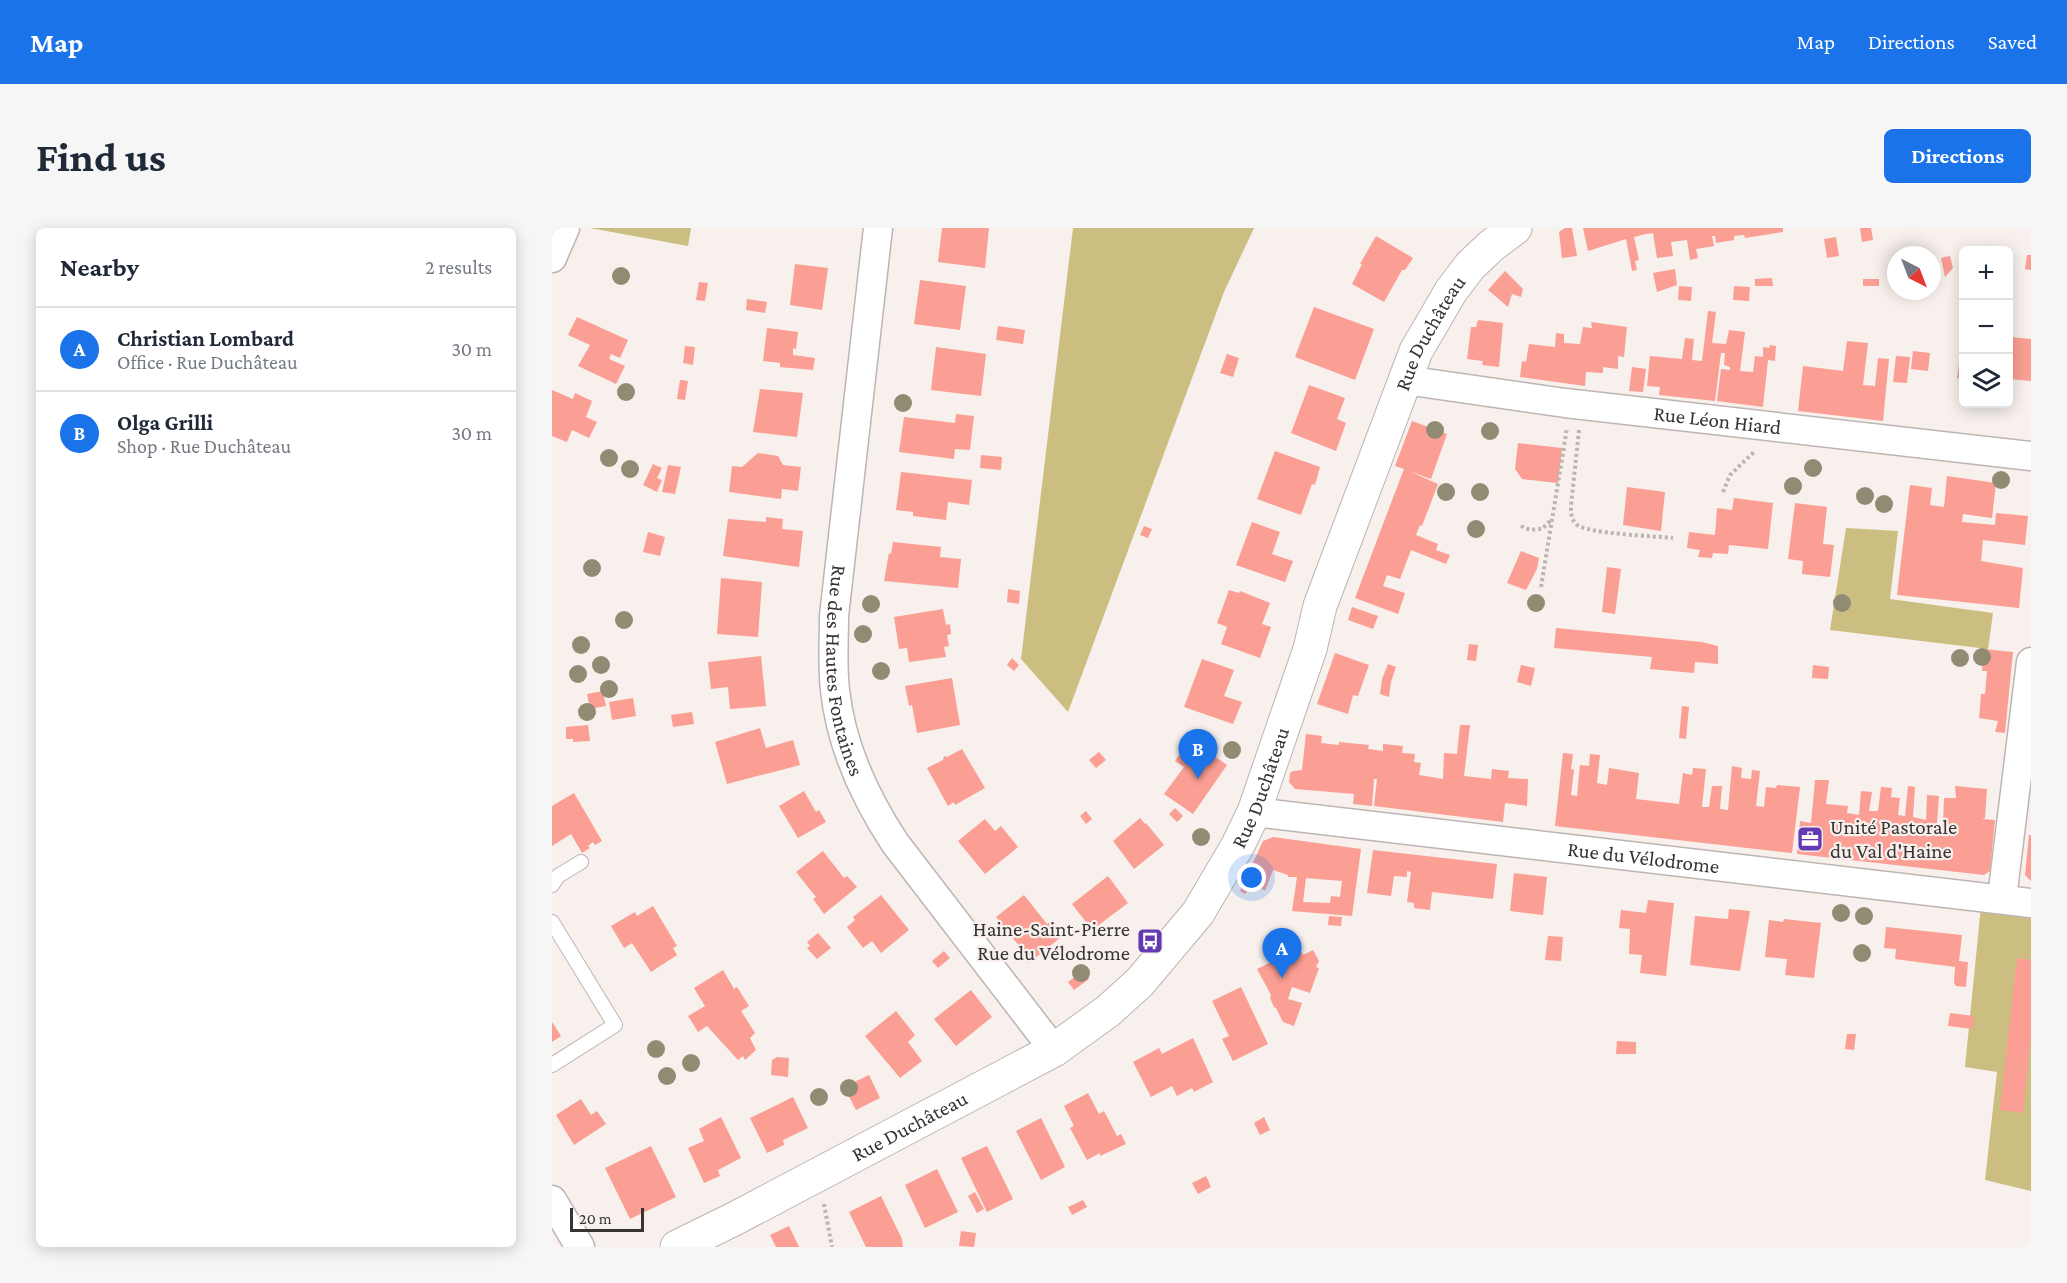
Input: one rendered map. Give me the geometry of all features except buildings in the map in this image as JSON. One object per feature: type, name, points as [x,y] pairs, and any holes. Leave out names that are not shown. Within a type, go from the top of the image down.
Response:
[{"type":"street","points":[[552,258],[565,228]]},
{"type":"street","name":"Rue des Hautes Fontaines","points":[[878,228],[834,616],[833,668],[841,725],[854,767],[867,798],[895,843],[1054,1050]]},
{"type":"street","name":"Rue Duchâteau","points":[[677,1247],[1054,1050],[1108,1011],[1140,982],[1198,913],[1238,845],[1254,812],[1311,649],[1320,606],[1416,351],[1451,291],[1470,266],[1501,234]]},
{"type":"street","name":"Rue Léon Hiard","points":[[1405,380],[1574,404],[2031,456]]},
{"type":"street","points":[[2002,898],[2031,662]]},
{"type":"street","name":"Rue du Vélodrome","points":[[1254,812],[2031,903]]},
{"type":"street","points":[[552,1200],[580,1247]]},
{"type":"lane","points":[[552,885],[558,876],[581,862]]},
{"type":"lane","points":[[552,922],[615,1025],[552,1065]]},
{"type":"path","points":[[1541,587],[1567,427],[1574,404]]},
{"type":"path","points":[[1574,404],[1571,516],[1576,524],[1590,530],[1673,538]]},
{"type":"path","points":[[1723,492],[1730,475],[1757,448],[1762,426]]},
{"type":"path","points":[[1521,526],[1530,530],[1542,529],[1552,519]]},
{"type":"path","points":[[811,1179],[824,1206],[832,1247]]},
{"type":"shaded area","points":[[590,228],[691,228],[688,246]]},
{"type":"shaded area","points":[[1073,228],[1254,228],[1224,292],[1068,712],[1021,659]]},
{"type":"shaded area","points":[[1846,528],[1898,531],[1890,599],[1993,613],[1988,649],[1830,630]]},
{"type":"shaded area","points":[[1982,896],[2031,903],[2031,1191],[1985,1180],[1997,1072],[1965,1067]]},
{"type":"place","name":"Olga Grilli","points":[[1198,779]]},
{"type":"place","name":"Unité Pastorale du Val d'Haine","points":[[1810,839]]},
{"type":"place","name":"Haine-Saint-Pierre Rue du Vélodrome","points":[[1150,941]]},
{"type":"place","name":"Christian Lombard","points":[[1282,978]]}]
